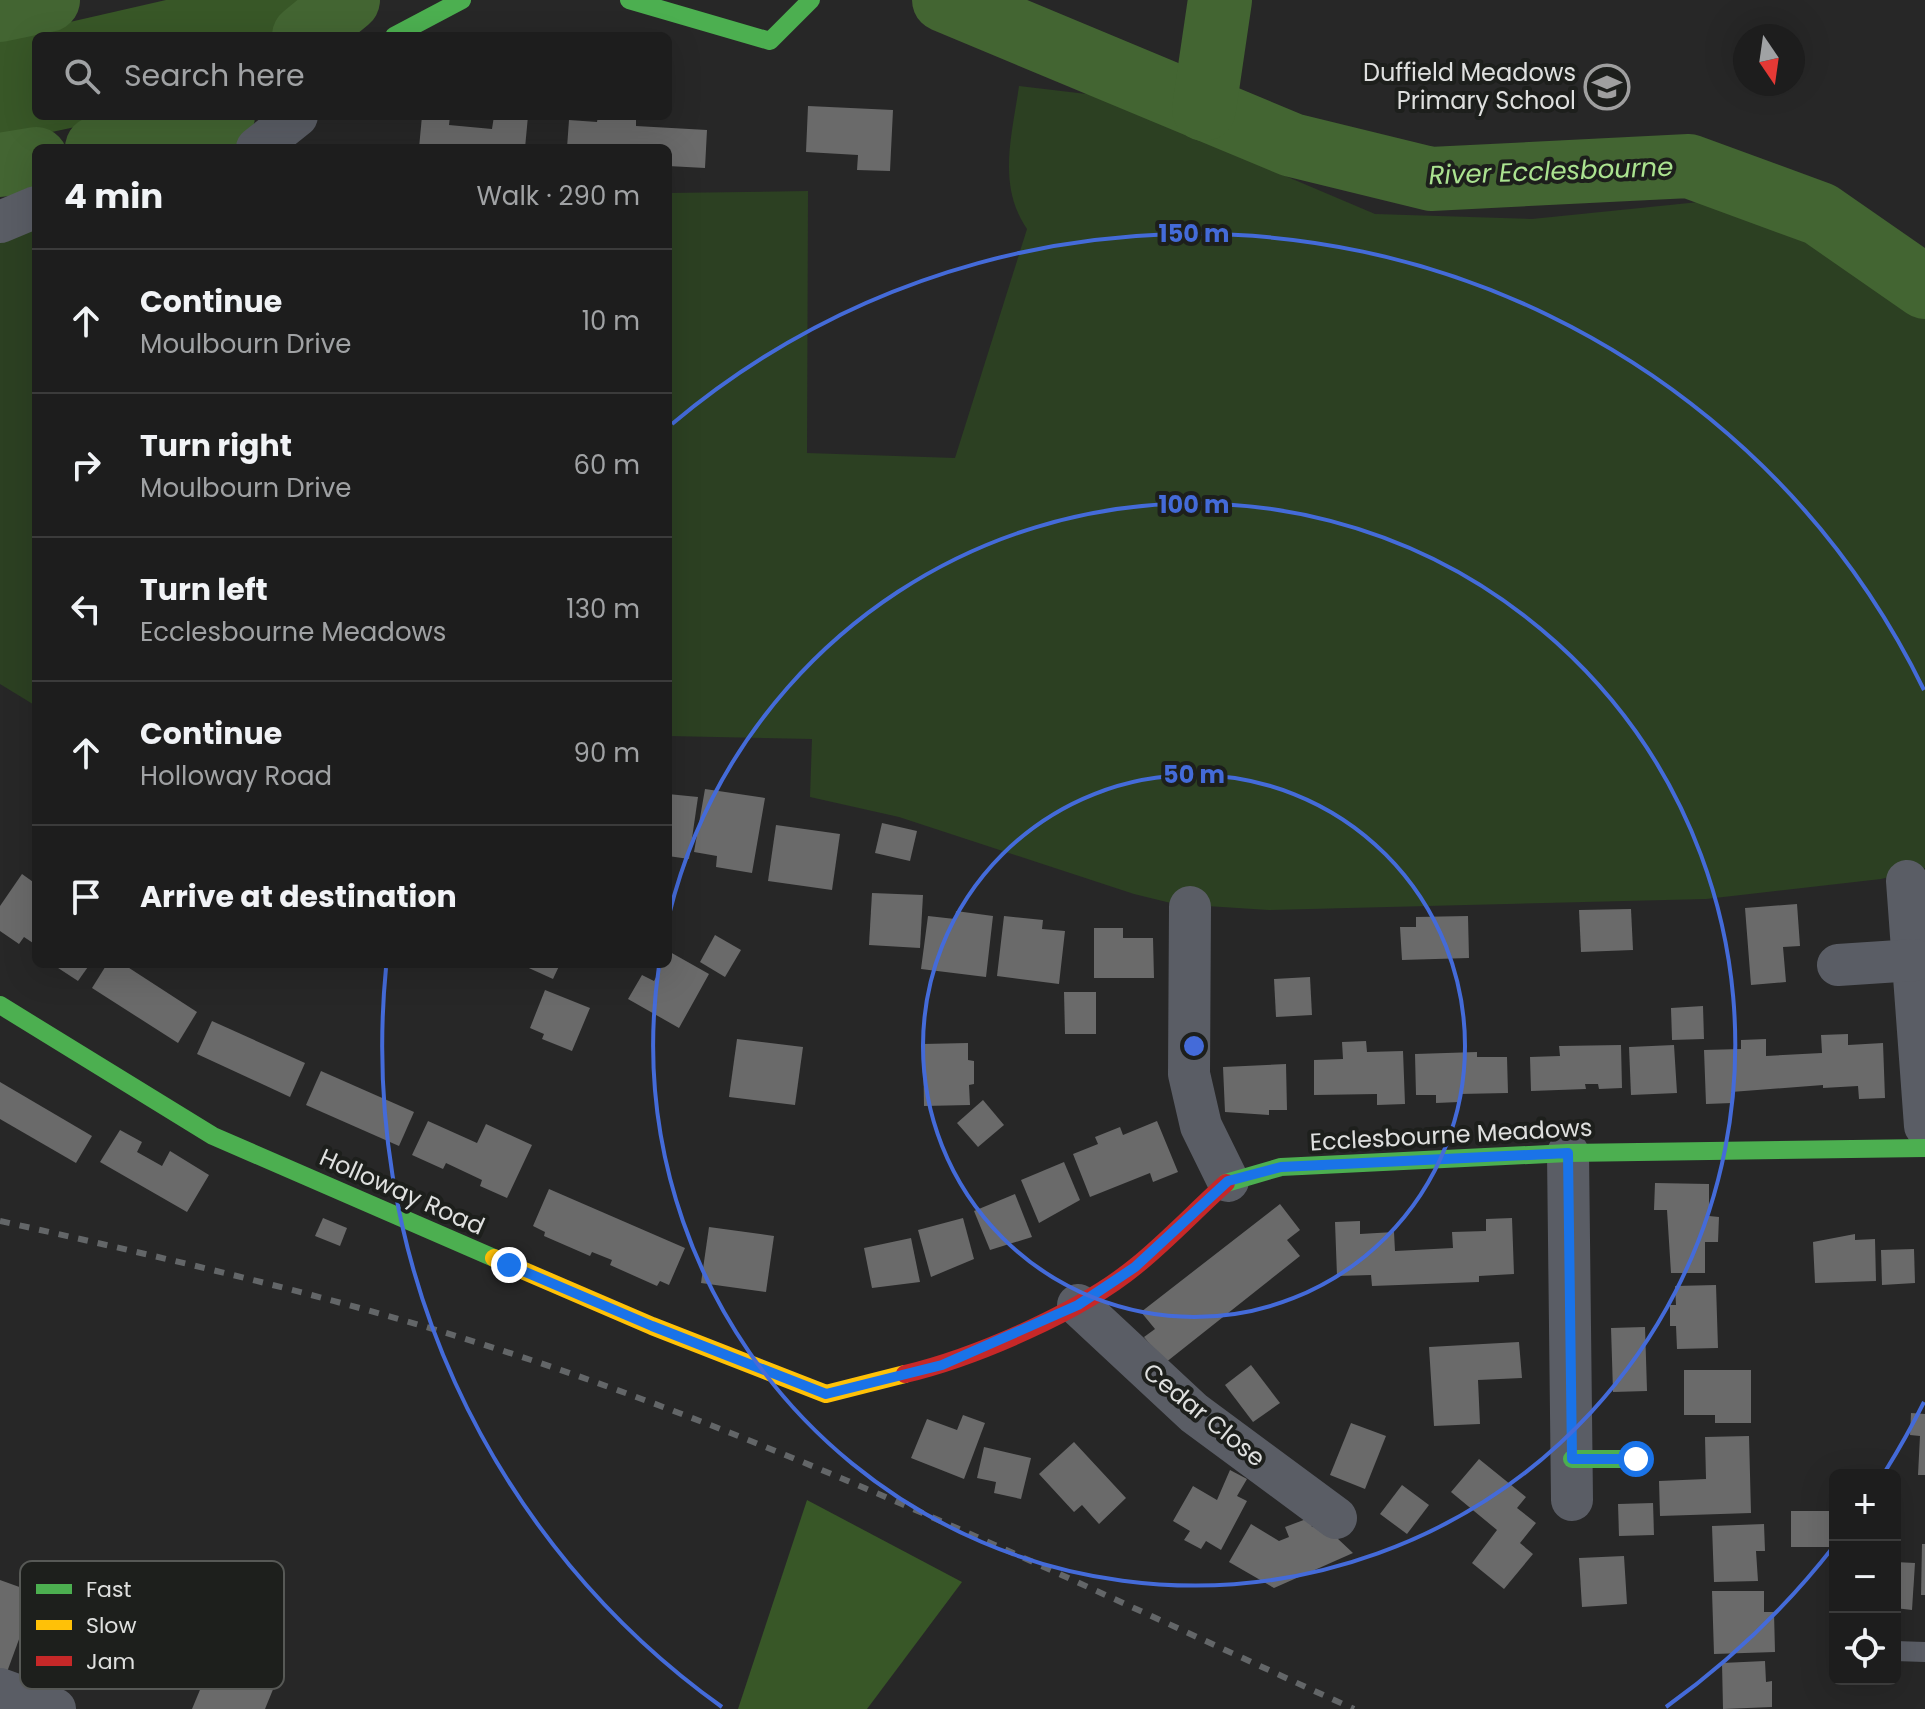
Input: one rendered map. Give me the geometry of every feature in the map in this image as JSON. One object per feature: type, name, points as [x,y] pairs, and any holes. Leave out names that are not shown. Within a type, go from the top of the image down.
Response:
[{"type":"street","points":[[402,32],[462,0]]},
{"type":"street","points":[[629,0],[770,41],[811,0]]},
{"type":"street","points":[[262,144],[292,120]]},
{"type":"street","points":[[0,222],[32,209]]},
{"type":"street","points":[[1907,881],[1925,1126]]},
{"type":"street","points":[[1190,907],[1189,1074],[1201,1126],[1228,1181]]},
{"type":"street","points":[[1838,965],[1914,960]]},
{"type":"street","name":"Holloway Road","points":[[0,1005],[213,1136],[652,1326],[826,1394],[942,1365]]},
{"type":"street","name":"Ecclesbourne Meadows","points":[[942,1365],[1078,1305],[1135,1267],[1228,1181],[1281,1167],[1568,1153],[1925,1148]]},
{"type":"street","points":[[1568,1153],[1572,1500]]},
{"type":"street","name":"Cedar Close","points":[[1078,1305],[1194,1413],[1336,1518]]},
{"type":"street","points":[[1572,1459],[1636,1459]]},
{"type":"street","points":[[0,1689],[55,1709]]},
{"type":"lane","points":[[1901,1651],[1925,1652]]},
{"type":"green space","points":[[166,0],[309,0],[277,32],[32,32],[32,120],[108,120],[0,143],[0,38]]},
{"type":"green space","points":[[1019,86],[1095,95],[1375,214],[1532,219],[1709,201],[1805,230],[1925,306],[1925,868],[1881,879],[1706,899],[1269,910],[1175,904],[1134,894],[899,817],[810,797],[812,739],[672,736],[672,193],[808,191],[807,453],[955,458],[1027,229],[1012,195],[1009,178]]},
{"type":"green space","points":[[32,226],[32,704],[0,684],[0,237]]},
{"type":"green space","points":[[807,1500],[962,1582],[867,1709],[738,1709]]},
{"type":"building","points":[[808,106],[893,110],[890,171],[857,170],[858,155],[806,152]]},
{"type":"building","points":[[422,120],[450,120],[449,125],[492,129],[493,120],[528,120],[525,144],[419,144]]},
{"type":"building","points":[[569,120],[636,120],[636,126],[707,130],[705,168],[672,166],[672,144],[567,144]]},
{"type":"building","points":[[705,789],[765,798],[752,873],[716,867],[717,856],[694,852]]},
{"type":"building","points":[[672,794],[698,797],[689,859],[672,857]]},
{"type":"building","points":[[882,823],[917,831],[910,861],[875,853]]},
{"type":"building","points":[[776,825],[840,834],[832,890],[768,881]]},
{"type":"building","points":[[22,874],[32,881],[32,942],[24,937],[19,944],[0,931],[0,906]]},
{"type":"building","points":[[872,893],[923,895],[920,948],[869,945]]},
{"type":"building","points":[[1797,904],[1800,946],[1783,947],[1786,982],[1751,985],[1745,908]]},
{"type":"building","points":[[1631,909],[1633,950],[1581,952],[1579,910]]},
{"type":"building","points":[[956,911],[993,916],[986,977],[921,969],[928,916],[955,919]]},
{"type":"building","points":[[1004,916],[1043,920],[1042,929],[1065,931],[1059,984],[997,976]]},
{"type":"building","points":[[1468,916],[1469,958],[1402,960],[1400,927],[1416,927],[1416,917]]},
{"type":"building","points":[[1094,928],[1123,928],[1123,938],[1153,938],[1154,978],[1094,978]]},
{"type":"building","points":[[715,935],[741,950],[725,977],[700,962]]},
{"type":"building","points":[[672,953],[709,974],[679,1028],[628,999],[642,975],[654,981],[661,968],[672,968]]},
{"type":"building","points":[[58,968],[87,968],[78,981]]},
{"type":"building","points":[[104,968],[129,968],[197,1012],[178,1043],[92,988]]},
{"type":"building","points":[[529,968],[558,968],[553,979]]},
{"type":"building","points":[[1310,977],[1312,1015],[1276,1017],[1274,979]]},
{"type":"building","points":[[545,990],[590,1008],[572,1051],[542,1039],[544,1034],[530,1028]]},
{"type":"building","points":[[1064,992],[1096,992],[1096,1034],[1065,1034]]},
{"type":"building","points":[[1703,1006],[1704,1039],[1672,1040],[1671,1008]]},
{"type":"building","points":[[212,1021],[305,1063],[290,1097],[197,1054]]},
{"type":"building","points":[[1848,1034],[1848,1045],[1883,1043],[1885,1098],[1859,1099],[1858,1086],[1823,1088],[1823,1085],[1731,1092],[1732,1103],[1706,1104],[1704,1050],[1741,1049],[1741,1040],[1766,1039],[1766,1056],[1822,1053],[1821,1035]]},
{"type":"building","points":[[737,1039],[803,1047],[795,1105],[729,1097]]},
{"type":"building","points":[[1366,1041],[1367,1052],[1403,1051],[1405,1104],[1377,1105],[1377,1094],[1314,1095],[1314,1060],[1343,1059],[1342,1042]]},
{"type":"building","points":[[968,1043],[968,1060],[974,1061],[974,1084],[969,1085],[970,1105],[924,1106],[923,1044]]},
{"type":"building","points":[[1621,1045],[1622,1088],[1599,1089],[1598,1084],[1585,1084],[1586,1089],[1531,1091],[1530,1057],[1560,1056],[1559,1046]]},
{"type":"building","points":[[1674,1045],[1677,1093],[1631,1095],[1629,1047]]},
{"type":"building","points":[[1477,1052],[1477,1057],[1507,1057],[1508,1093],[1459,1094],[1459,1102],[1436,1103],[1436,1095],[1416,1095],[1415,1054]]},
{"type":"building","points":[[1286,1064],[1287,1110],[1269,1110],[1269,1115],[1225,1112],[1223,1067]]},
{"type":"building","points":[[321,1071],[414,1112],[399,1146],[306,1105]]},
{"type":"building","points":[[0,1082],[92,1136],[76,1163],[0,1119]]},
{"type":"building","points":[[983,1100],[1004,1125],[978,1147],[957,1123]]},
{"type":"building","points":[[428,1121],[477,1143],[486,1124],[532,1145],[507,1198],[480,1186],[482,1180],[446,1163],[443,1169],[412,1155]]},
{"type":"building","points":[[1157,1121],[1178,1172],[1153,1182],[1150,1173],[1090,1197],[1073,1154],[1098,1144],[1095,1137],[1120,1127],[1123,1135]]},
{"type":"building","points":[[120,1130],[142,1142],[137,1152],[162,1166],[170,1151],[209,1175],[187,1212],[100,1162]]},
{"type":"building","points":[[1064,1162],[1080,1200],[1039,1223],[1021,1180]]},
{"type":"building","points":[[1655,1183],[1709,1184],[1709,1216],[1719,1217],[1718,1242],[1705,1242],[1705,1273],[1671,1273],[1667,1210],[1654,1210]]},
{"type":"building","points":[[549,1189],[685,1248],[669,1285],[660,1281],[657,1286],[610,1265],[612,1260],[592,1252],[590,1256],[544,1236],[545,1232],[533,1226]]},
{"type":"building","points":[[1015,1194],[1032,1237],[990,1250],[974,1211]]},
{"type":"building","points":[[1280,1204],[1300,1230],[1287,1240],[1300,1256],[1165,1363],[1144,1337],[1155,1329],[1141,1312]]},
{"type":"building","points":[[323,1218],[347,1228],[340,1246],[315,1236]]},
{"type":"building","points":[[963,1218],[974,1259],[931,1277],[918,1230]]},
{"type":"building","points":[[1512,1218],[1514,1274],[1479,1276],[1479,1282],[1372,1286],[1371,1275],[1337,1276],[1335,1222],[1360,1221],[1360,1234],[1394,1232],[1395,1251],[1453,1248],[1452,1232],[1486,1231],[1486,1219]]},
{"type":"building","points":[[709,1227],[774,1236],[766,1292],[701,1283]]},
{"type":"building","points":[[1855,1234],[1855,1240],[1875,1239],[1876,1281],[1815,1283],[1813,1242]]},
{"type":"building","points":[[911,1238],[920,1282],[872,1288],[864,1248]]},
{"type":"building","points":[[1914,1249],[1915,1283],[1882,1285],[1881,1250]]},
{"type":"building","points":[[1716,1285],[1718,1348],[1677,1349],[1676,1326],[1670,1326],[1670,1305],[1676,1305],[1675,1286]]},
{"type":"building","points":[[1645,1327],[1647,1391],[1613,1392],[1611,1328]]},
{"type":"building","points":[[1519,1342],[1522,1378],[1478,1380],[1480,1424],[1434,1426],[1429,1347]]},
{"type":"building","points":[[1251,1365],[1280,1403],[1253,1422],[1225,1385]]},
{"type":"building","points":[[1684,1370],[1751,1370],[1751,1423],[1715,1423],[1715,1415],[1684,1415]]},
{"type":"building","points":[[1911,1413],[1925,1414],[1925,1475],[1918,1475],[1920,1436],[1910,1435]]},
{"type":"building","points":[[963,1415],[985,1423],[964,1479],[911,1458],[927,1419],[957,1430]]},
{"type":"building","points":[[1351,1423],[1386,1436],[1365,1489],[1330,1475]]},
{"type":"building","points":[[1749,1436],[1751,1513],[1660,1516],[1659,1481],[1706,1479],[1705,1437]]},
{"type":"building","points":[[1074,1442],[1126,1498],[1099,1524],[1082,1505],[1074,1512],[1039,1474]]},
{"type":"building","points":[[984,1447],[1031,1458],[1021,1499],[994,1493],[996,1482],[977,1478]]},
{"type":"building","points":[[1479,1459],[1526,1497],[1517,1508],[1536,1523],[1520,1543],[1533,1554],[1504,1589],[1472,1563],[1497,1530],[1451,1492]]},
{"type":"building","points":[[1230,1470],[1247,1479],[1237,1496],[1247,1501],[1221,1550],[1206,1541],[1201,1549],[1184,1540],[1190,1531],[1173,1521],[1193,1486],[1217,1500]]},
{"type":"building","points":[[1402,1485],[1429,1505],[1407,1534],[1380,1514]]},
{"type":"building","points":[[1653,1503],[1654,1535],[1619,1536],[1618,1504]]},
{"type":"building","points":[[1791,1511],[1829,1511],[1829,1547],[1791,1547]]},
{"type":"building","points":[[1309,1518],[1312,1527],[1322,1524],[1353,1553],[1274,1588],[1229,1562],[1251,1524],[1279,1541],[1289,1537],[1285,1527]]},
{"type":"building","points":[[1764,1524],[1765,1551],[1756,1551],[1758,1581],[1714,1582],[1712,1526]]},
{"type":"building","points":[[1922,1544],[1925,1544],[1925,1595],[1921,1595]]},
{"type":"building","points":[[1624,1556],[1627,1604],[1582,1607],[1579,1558]]},
{"type":"building","points":[[1901,1562],[1915,1563],[1912,1610],[1901,1609]]},
{"type":"building","points":[[0,1580],[20,1587],[20,1637],[7,1672],[0,1669]]},
{"type":"building","points":[[1712,1591],[1764,1591],[1764,1612],[1774,1612],[1775,1652],[1714,1654]]},
{"type":"building","points":[[1765,1661],[1766,1682],[1772,1681],[1772,1707],[1723,1709],[1722,1663]]},
{"type":"building","points":[[200,1689],[273,1689],[265,1709],[192,1709]]},
{"type":"waterway","name":"River Ecclesbourne","points":[[0,10],[48,0]]},
{"type":"waterway","name":"River Ecclesbourne","points":[[309,32],[348,0]]},
{"type":"waterway","name":"River Ecclesbourne","points":[[944,0],[1292,145],[1431,179],[1689,166],[1820,214],[1925,287]]},
{"type":"waterway","name":"River Ecclesbourne","points":[[1204,109],[1220,0]]},
{"type":"waterway","name":"River Ecclesbourne","points":[[115,144],[219,120]]},
{"type":"waterway","name":"River Ecclesbourne","points":[[0,165],[32,160]]},
{"type":"railway","points":[[0,1221],[326,1299],[519,1356],[626,1393],[837,1476],[941,1521],[1354,1709]]},
{"type":"traffic: fast","points":[[402,32],[462,0]]},
{"type":"traffic: fast","points":[[629,0],[770,41],[811,0]]},
{"type":"traffic: fast","points":[[0,1005],[213,1136],[494,1258]]},
{"type":"traffic: fast","points":[[1226,1183],[1281,1167],[1568,1153],[1925,1148]]},
{"type":"traffic: fast","points":[[1572,1459],[1636,1459]]},
{"type":"traffic: slow","points":[[494,1258],[652,1326],[826,1394],[905,1374]]},
{"type":"traffic: jam","points":[[905,1374],[995,1344],[1086,1300],[1136,1266],[1226,1183]]},
{"type":"place","name":"Duffield Meadows Primary School","points":[[1607,87]]},
{"type":"route","points":[[509,1265],[652,1326],[826,1394],[942,1365],[1078,1305],[1135,1267],[1228,1181],[1281,1167],[1568,1153],[1572,1459],[1636,1459]]}]
